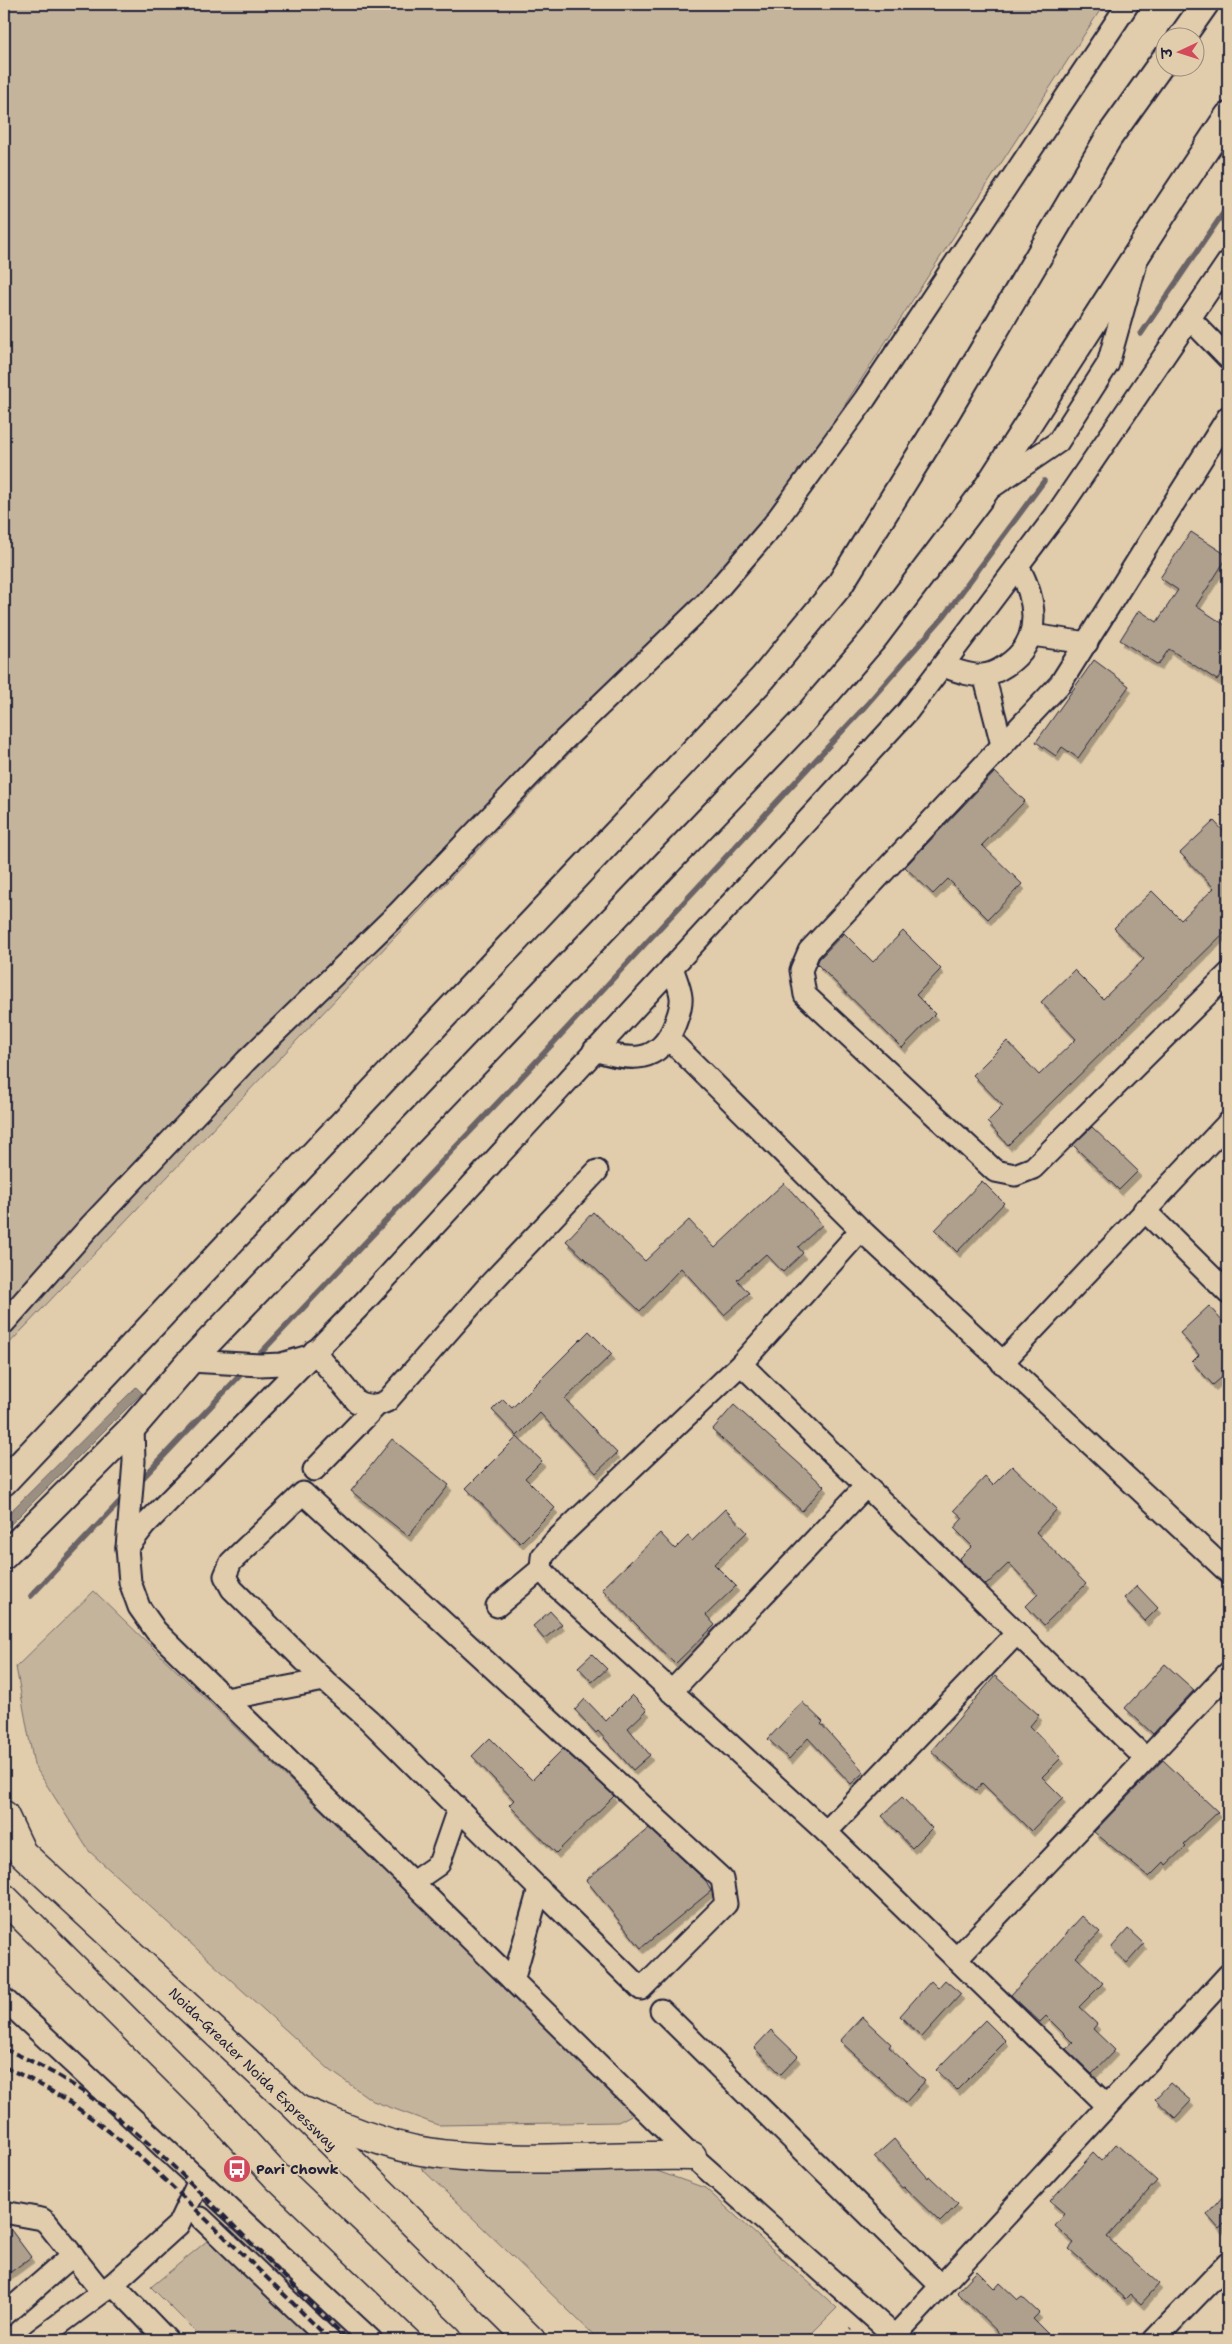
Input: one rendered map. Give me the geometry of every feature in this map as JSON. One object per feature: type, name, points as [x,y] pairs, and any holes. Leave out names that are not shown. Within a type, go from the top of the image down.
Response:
[{"type":"highway","name":"Noida-Greater Noida Expressway","points":[[4,1815],[22,1853],[296,2108],[531,2340]]},
{"type":"highway","points":[[4,1898],[209,2103],[276,2176],[448,2340]]},
{"type":"highway","points":[[296,2108],[374,2140],[421,2151],[493,2158],[692,2156]]},
{"type":"main road","points":[[1188,28],[1205,4]]},
{"type":"main road","points":[[4,1482],[756,685],[839,586],[945,414],[1109,137],[1154,74]]},
{"type":"main road","points":[[4,1556],[132,1427],[190,1361],[801,723],[874,638],[985,492],[1228,116]]},
{"type":"street","points":[[4,1323],[91,1225],[246,1061],[399,912],[563,741],[706,603],[773,525],[865,399],[1128,4]]},
{"type":"street","points":[[985,492],[1058,442],[1108,364],[1140,250]]},
{"type":"street","points":[[126,1548],[144,1526],[364,1301],[908,711],[1056,515],[1228,262]]},
{"type":"street","points":[[1190,319],[1228,358]]},
{"type":"street","points":[[1228,417],[1060,684],[809,950],[801,970],[805,995],[995,1171],[1015,1175],[1033,1168],[1228,974]]},
{"type":"street","points":[[943,666],[964,673],[984,675],[1006,666],[1022,653],[1032,635],[1034,609],[1026,581],[1018,566]]},
{"type":"street","points":[[1032,635],[1087,643]]},
{"type":"street","points":[[984,675],[1002,745]]},
{"type":"street","points":[[594,1050],[620,1058],[636,1058],[650,1055],[669,1038],[680,1011],[681,997],[672,967]]},
{"type":"street","points":[[669,1038],[861,1230],[1228,1572]]},
{"type":"street","points":[[1002,1363],[1144,1210],[1228,1123]]},
{"type":"street","points":[[314,1470],[377,1406],[387,1401],[490,1285],[597,1171]]},
{"type":"street","points":[[1144,1210],[1228,1293]]},
{"type":"street","points":[[861,1230],[741,1364],[556,1540],[542,1557],[541,1569],[555,1586],[826,1832],[1107,2106]]},
{"type":"street","points":[[190,1361],[250,1365],[281,1364],[312,1354]]},
{"type":"street","points":[[312,1354],[357,1402],[377,1406]]},
{"type":"street","points":[[741,1364],[1146,1759]]},
{"type":"street","points":[[132,1427],[134,1461],[126,1548],[130,1582],[139,1607],[156,1631],[692,2156],[897,2338],[941,2286],[1228,1975]]},
{"type":"street","points":[[671,1692],[866,1486]]},
{"type":"street","points":[[303,1493],[722,1879],[726,1904],[641,1989],[458,1809],[369,1720],[324,1680],[232,1589],[225,1576],[231,1562],[303,1493]]},
{"type":"street","points":[[497,1606],[541,1569]]},
{"type":"street","points":[[826,1832],[1017,1633]]},
{"type":"street","points":[[956,1959],[1228,1673]]},
{"type":"street","points":[[226,1699],[324,1680]]},
{"type":"street","points":[[413,1882],[439,1864],[458,1809]]},
{"type":"street","points":[[513,1981],[538,1889]]},
{"type":"street","points":[[4,1999],[371,2340]]},
{"type":"street","points":[[661,2010],[941,2286]]},
{"type":"street","points":[[38,2340],[108,2288],[178,2224],[199,2181]]},
{"type":"street","points":[[178,2224],[230,2210]]},
{"type":"street","points":[[4,2212],[47,2222],[73,2255],[167,2340]]},
{"type":"street","points":[[201,2218],[330,2340]]},
{"type":"street","points":[[4,2316],[73,2255]]},
{"type":"street","points":[[1154,2340],[1228,2263]]},
{"type":"shaded area","points":[[4,4],[1104,4],[727,587],[4,1349]]},
{"type":"shaded area","points":[[136,1387],[142,1393],[4,1531],[4,1518]]},
{"type":"shaded area","points":[[94,1591],[635,2113],[618,2122],[438,2125],[373,2101],[330,2070],[89,1851],[34,1765],[16,1667]]},
{"type":"shaded area","points":[[640,2165],[705,2188],[837,2308],[805,2340],[599,2340],[421,2168]]},
{"type":"shaded area","points":[[225,2226],[257,2235],[362,2340],[204,2340],[151,2287]]},
{"type":"building","points":[[1191,532],[1228,556],[1196,606],[1228,627],[1228,663],[1217,680],[1169,649],[1158,665],[1120,640],[1139,610],[1157,622],[1178,590],[1160,578]]},
{"type":"building","points":[[1094,660],[1129,686],[1078,758],[1062,747],[1056,756],[1036,742]]},
{"type":"building","points":[[995,772],[1025,801],[982,845],[1022,884],[988,919],[948,879],[933,894],[905,867]]},
{"type":"building","points":[[1214,821],[1228,836],[1228,929],[1008,1145],[987,1122],[1003,1106],[973,1075],[1007,1041],[1039,1075],[1076,1039],[1041,1002],[1074,970],[1103,999],[1144,959],[1114,928],[1152,891],[1181,920],[1214,888],[1180,853]]},
{"type":"building","points":[[903,931],[941,969],[916,995],[935,1014],[902,1048],[817,964],[819,959],[844,933],[873,962]]},
{"type":"building","points":[[1092,1127],[1138,1171],[1119,1190],[1073,1145]]},
{"type":"building","points":[[982,1181],[1004,1203],[957,1252],[935,1230]]},
{"type":"building","points":[[784,1183],[822,1225],[798,1247],[803,1253],[783,1272],[766,1254],[737,1280],[749,1293],[724,1315],[681,1268],[640,1311],[566,1241],[593,1212],[645,1261],[689,1220],[715,1248]]},
{"type":"building","points":[[1209,1306],[1228,1328],[1228,1372],[1213,1385],[1192,1362],[1199,1355],[1180,1333]]},
{"type":"building","points":[[589,1331],[612,1354],[565,1399],[617,1453],[596,1473],[540,1413],[517,1436],[492,1410],[503,1399],[512,1408]]},
{"type":"building","points":[[734,1405],[824,1486],[802,1511],[712,1430]]},
{"type":"building","points":[[517,1437],[542,1461],[525,1478],[555,1508],[520,1543],[466,1488]]},
{"type":"building","points":[[392,1439],[449,1485],[408,1536],[351,1491]]},
{"type":"building","points":[[1012,1466],[1057,1509],[1036,1532],[1086,1584],[1044,1625],[1026,1606],[1038,1594],[1009,1563],[986,1585],[959,1559],[972,1546],[954,1528],[963,1518],[954,1510],[985,1477],[993,1485]]},
{"type":"building","points":[[725,1509],[747,1532],[714,1564],[736,1586],[706,1615],[715,1625],[675,1664],[602,1589],[660,1533],[675,1549],[688,1536],[692,1541]]},
{"type":"building","points":[[1137,1586],[1158,1608],[1145,1621],[1124,1598]]},
{"type":"building","points":[[550,1611],[562,1624],[544,1639],[533,1626]]},
{"type":"building","points":[[592,1654],[607,1669],[592,1682],[578,1667]]},
{"type":"building","points":[[1165,1664],[1194,1690],[1153,1734],[1125,1708]]},
{"type":"building","points":[[995,1676],[1039,1715],[1030,1726],[1061,1758],[1042,1777],[1063,1798],[1031,1831],[982,1783],[976,1790],[931,1751]]},
{"type":"building","points":[[632,1695],[647,1710],[628,1728],[650,1755],[633,1770],[598,1731],[596,1733],[575,1710],[585,1699],[606,1721]]},
{"type":"building","points":[[802,1702],[823,1722],[821,1724],[864,1772],[851,1784],[808,1738],[789,1759],[768,1739]]},
{"type":"building","points":[[490,1738],[532,1780],[563,1749],[614,1796],[556,1853],[509,1805],[514,1800],[472,1756]]},
{"type":"building","points":[[1163,1760],[1218,1812],[1184,1844],[1186,1846],[1166,1865],[1164,1862],[1149,1877],[1094,1832]]},
{"type":"building","points":[[902,1797],[932,1828],[912,1848],[882,1816]]},
{"type":"building","points":[[649,1828],[705,1880],[711,1891],[641,1948],[586,1880]]},
{"type":"building","points":[[1082,1916],[1100,1932],[1076,1957],[1103,1983],[1079,2007],[1097,2024],[1093,2029],[1115,2050],[1092,2074],[1066,2049],[1073,2043],[1046,2016],[1040,2022],[1011,1995]]},
{"type":"building","points":[[1128,1929],[1144,1944],[1127,1963],[1111,1948]]},
{"type":"building","points":[[945,1980],[961,1994],[922,2037],[900,2016],[931,1981],[938,1988]]},
{"type":"building","points":[[862,2017],[891,2044],[889,2047],[925,2081],[906,2102],[840,2041]]},
{"type":"building","points":[[985,2020],[1006,2041],[957,2090],[936,2070]]},
{"type":"building","points":[[771,2030],[798,2056],[781,2074],[754,2048]]},
{"type":"building","points":[[1170,2083],[1191,2101],[1175,2118],[1155,2099]]},
{"type":"building","points":[[894,2139],[928,2178],[929,2176],[958,2204],[940,2222],[904,2187],[902,2188],[874,2157]]},
{"type":"building","points":[[1116,2144],[1157,2181],[1107,2237],[1159,2284],[1141,2304],[1130,2294],[1125,2299],[1069,2249],[1074,2243],[1055,2226],[1065,2214],[1050,2201],[1093,2153],[1101,2161]]},
{"type":"building","points":[[1228,2190],[1228,2220],[1219,2229],[1207,2215]]},
{"type":"building","points":[[4,2225],[8,2226],[31,2257],[4,2277]]},
{"type":"building","points":[[977,2271],[995,2289],[1000,2283],[1018,2300],[1022,2297],[1039,2313],[1033,2319],[1054,2340],[1006,2340],[957,2292]]},
{"type":"waterway","points":[[1141,334],[1228,206]]},
{"type":"waterway","points":[[255,1359],[519,1080],[861,711],[944,616],[1044,481]]},
{"type":"waterway","points":[[139,1482],[246,1369]]},
{"type":"waterway","points":[[31,1596],[125,1496]]},
{"type":"railway","points":[[4,2049],[67,2081],[124,2123],[178,2170],[348,2340]]},
{"type":"railway","points":[[4,2067],[61,2097],[114,2136],[188,2201],[330,2340]]},
{"type":"place","name":"Pari Chowk","points":[[237,2169]]}]
